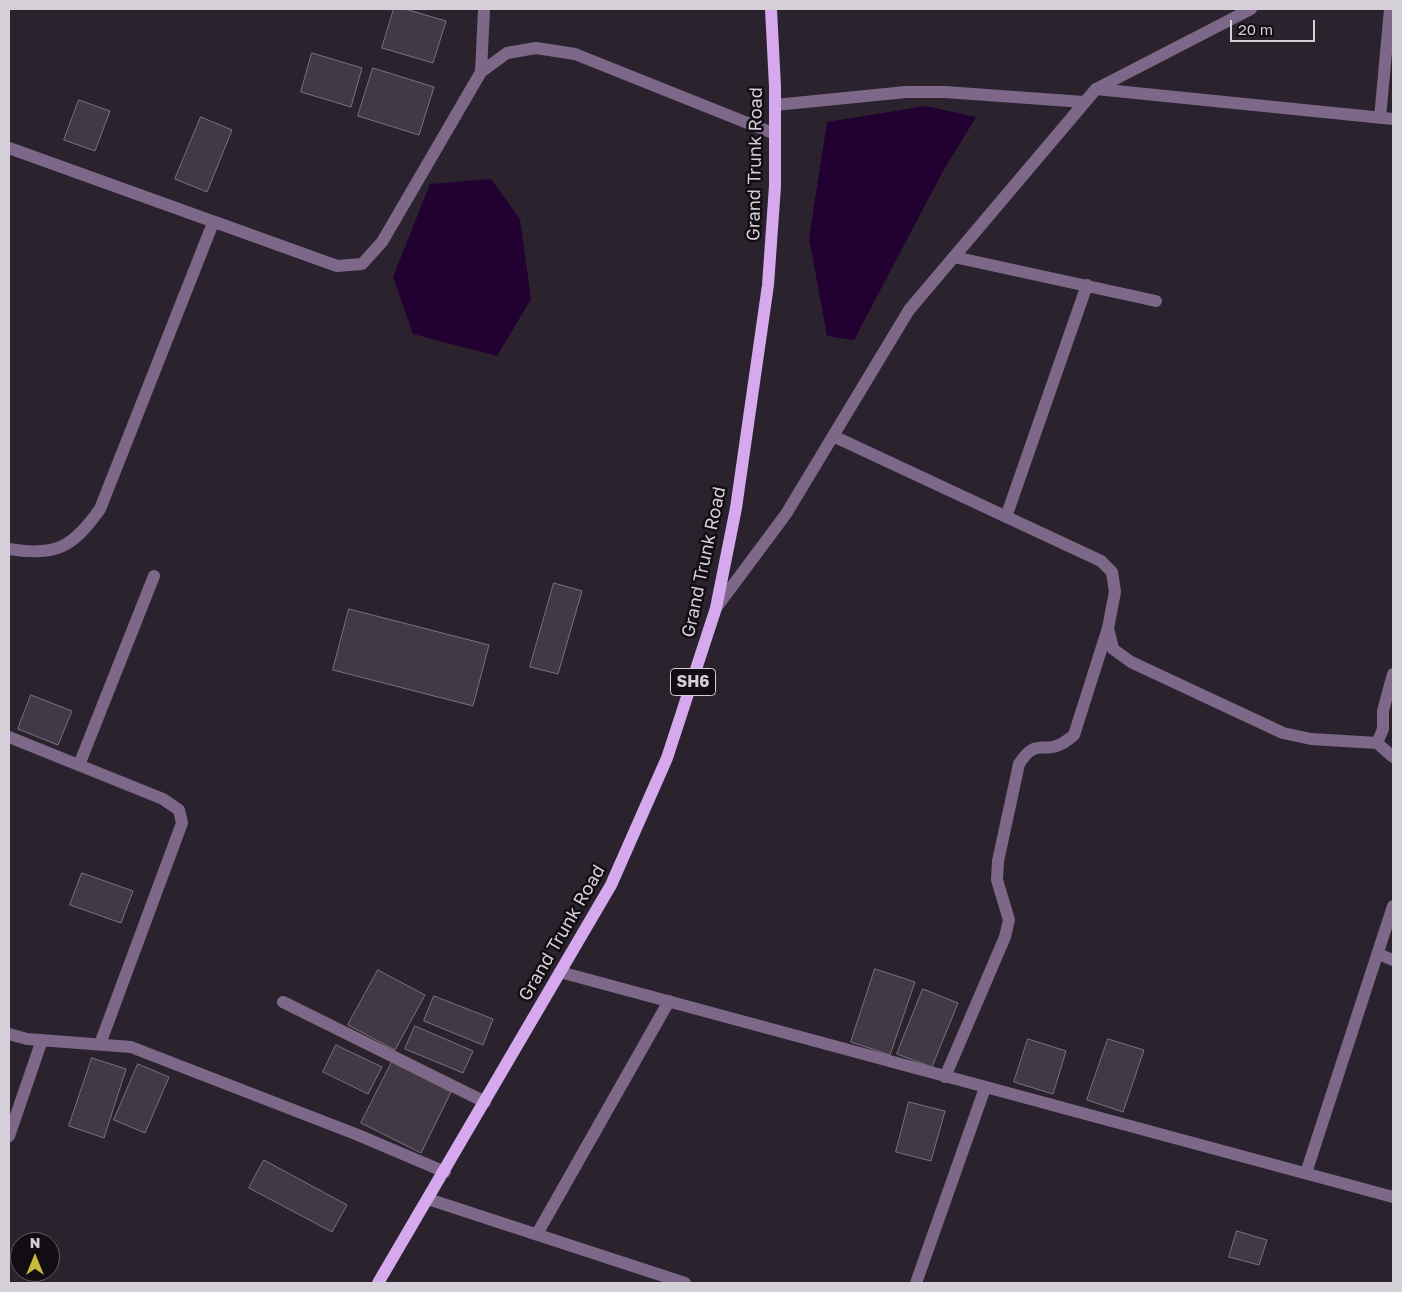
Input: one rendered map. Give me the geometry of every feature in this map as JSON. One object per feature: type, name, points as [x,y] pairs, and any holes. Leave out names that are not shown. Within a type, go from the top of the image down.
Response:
[{"type":"main road","name":"Grand Trunk Road","points":[[378,1283],[445,1172],[611,885],[644,814],[667,758],[716,608],[736,508],[768,284],[775,186],[771,9]]},
{"type":"street","points":[[481,72],[484,9]]},
{"type":"street","points":[[716,608],[786,514],[909,310],[1084,102],[1096,89],[1251,9]]},
{"type":"street","points":[[1096,89],[1387,119],[1390,9]]},
{"type":"street","points":[[9,148],[213,223],[337,266],[362,264],[382,242],[481,72],[507,53],[536,48],[575,54],[774,134]]},
{"type":"street","points":[[774,105],[906,92],[944,92],[1084,102]]},
{"type":"street","points":[[9,549],[32,553],[62,548],[83,532],[100,509],[213,223]]},
{"type":"street","points":[[954,257],[1156,301]]},
{"type":"street","points":[[1006,517],[1088,285]]},
{"type":"street","points":[[833,436],[1102,561],[1112,572],[1115,592],[1108,628],[1074,735],[1060,746],[1041,746],[1026,753],[1019,764],[998,861],[997,880],[1009,920],[1005,937],[945,1077]]},
{"type":"street","points":[[80,765],[154,576]]},
{"type":"street","points":[[1108,628],[1113,649],[1131,662],[1283,733],[1311,739],[1377,743],[1393,757]]},
{"type":"street","points":[[1377,743],[1383,729],[1383,711],[1393,674]]},
{"type":"street","points":[[9,737],[163,799],[179,810],[182,823],[100,1044]]},
{"type":"street","points":[[1306,1174],[1393,906]]},
{"type":"street","points":[[1378,954],[1393,960]]},
{"type":"street","points":[[560,972],[1393,1197]]},
{"type":"street","points":[[537,1234],[669,1001]]},
{"type":"street","points":[[283,1002],[485,1102]]},
{"type":"street","points":[[9,1034],[42,1040],[131,1046],[358,1135],[445,1172]]},
{"type":"street","points":[[9,1136],[42,1040]]},
{"type":"street","points":[[916,1283],[985,1088]]},
{"type":"street","points":[[428,1199],[685,1283]]},
{"type":"shaded area","points":[[926,106],[976,117],[942,173],[854,340],[827,336],[809,238],[827,122]]},
{"type":"shaded area","points":[[491,179],[520,219],[531,299],[497,356],[413,334],[393,277],[430,184]]},
{"type":"building","points":[[394,9],[405,9],[446,21],[433,63],[382,48]]},
{"type":"building","points":[[312,53],[362,68],[351,107],[301,92]]},
{"type":"building","points":[[373,68],[434,87],[419,135],[358,116]]},
{"type":"building","points":[[79,100],[110,111],[95,151],[64,140]]},
{"type":"building","points":[[201,117],[232,130],[207,192],[175,179]]},
{"type":"building","points":[[554,583],[582,591],[558,674],[530,667]]},
{"type":"building","points":[[349,609],[489,645],[473,706],[333,670]]},
{"type":"building","points":[[31,695],[72,711],[58,745],[18,729]]},
{"type":"building","points":[[82,873],[133,891],[121,923],[70,905]]},
{"type":"building","points":[[875,969],[915,982],[890,1055],[851,1042]]},
{"type":"building","points":[[378,970],[425,995],[395,1050],[348,1025]]},
{"type":"building","points":[[923,989],[958,1003],[932,1067],[897,1054]]},
{"type":"building","points":[[434,996],[493,1019],[483,1045],[424,1021]]},
{"type":"building","points":[[415,1026],[473,1051],[463,1073],[405,1049]]},
{"type":"building","points":[[1028,1039],[1066,1051],[1053,1094],[1014,1082]]},
{"type":"building","points":[[1108,1039],[1144,1050],[1123,1112],[1087,1100]]},
{"type":"building","points":[[336,1045],[382,1067],[368,1094],[323,1072]]},
{"type":"building","points":[[92,1058],[126,1069],[104,1138],[69,1126]]},
{"type":"building","points":[[392,1062],[451,1092],[421,1153],[361,1123]]},
{"type":"building","points":[[138,1064],[169,1077],[145,1133],[114,1120]]},
{"type":"building","points":[[909,1102],[945,1111],[931,1161],[896,1152]]},
{"type":"building","points":[[264,1160],[347,1205],[332,1232],[249,1188]]},
{"type":"building","points":[[1237,1231],[1267,1240],[1259,1265],[1229,1257]]}]
